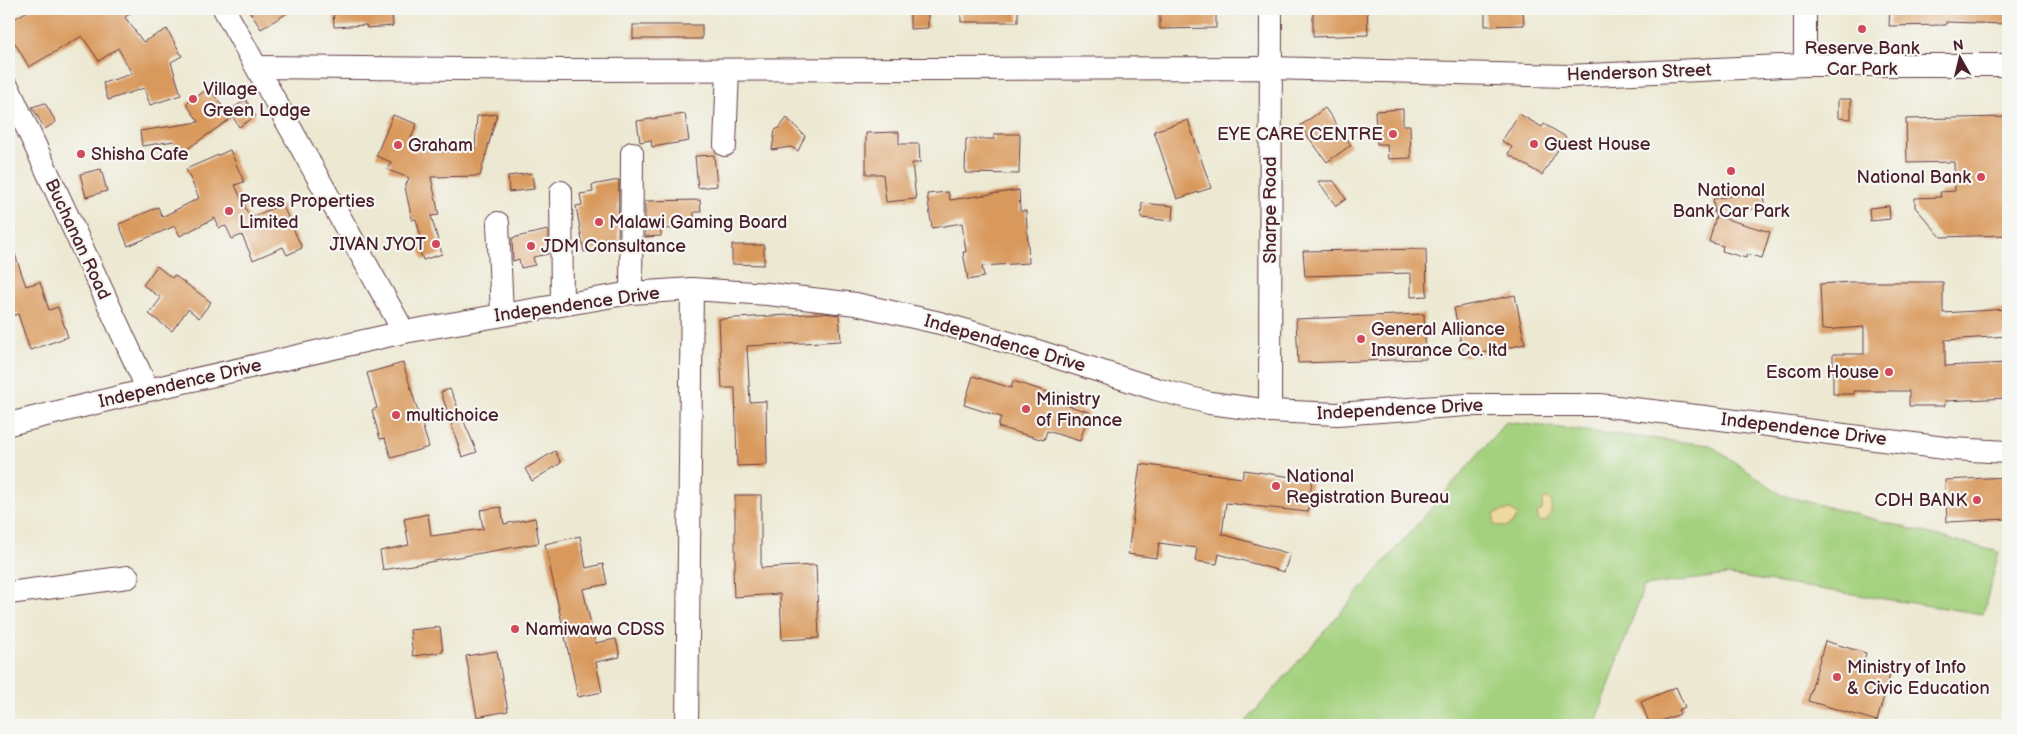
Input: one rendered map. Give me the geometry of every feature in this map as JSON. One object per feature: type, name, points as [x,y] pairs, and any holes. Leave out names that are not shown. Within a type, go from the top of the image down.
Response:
[{"type":"street","points":[[224,9],[404,332]]},
{"type":"street","name":"Sharpe Road","points":[[1270,411],[1271,9]]},
{"type":"street","points":[[1804,65],[1805,9]]},
{"type":"street","name":"Henderson Street","points":[[257,67],[728,70],[1270,68],[1568,76],[1804,65],[2008,65]]},
{"type":"street","points":[[724,145],[728,70]]},
{"type":"street","name":"Buchanan Road","points":[[9,89],[148,390]]},
{"type":"street","points":[[631,292],[632,153]]},
{"type":"street","points":[[561,192],[562,304]]},
{"type":"street","points":[[498,222],[502,314]]},
{"type":"street","points":[[688,725],[692,289]]},
{"type":"street","name":"Independence Drive","points":[[9,424],[148,390],[404,332],[631,292],[692,289],[768,294],[856,304],[940,323],[1156,389],[1210,403],[1270,411],[1336,414],[1467,405],[1599,405],[1705,416],[1952,449],[2008,452]]},
{"type":"street","points":[[9,593],[128,577]]},
{"type":"green space","points":[[1506,422],[1710,445],[1782,495],[1999,552],[1983,614],[1727,575],[1644,586],[1595,725],[1243,725]]},
{"type":"green space","points":[[1708,715],[1712,725],[1684,725]]},
{"type":"sand","points":[[1548,498],[1552,503],[1551,513],[1546,521],[1539,522],[1537,513],[1542,510],[1543,499]]},
{"type":"sand","points":[[1511,510],[1518,515],[1513,523],[1505,527],[1494,525],[1494,514]]},
{"type":"building","points":[[31,9],[137,9],[125,17],[143,42],[167,29],[182,56],[171,62],[181,95],[150,105],[144,88],[108,100],[103,83],[132,74],[118,48],[99,61],[82,36],[29,67],[9,33],[9,22]]},
{"type":"building","points":[[248,9],[294,9],[261,29]]},
{"type":"building","points":[[333,9],[392,9],[393,26],[367,28],[366,25],[334,27]]},
{"type":"building","points":[[910,9],[928,9],[928,28],[910,29]]},
{"type":"building","points":[[961,9],[1018,9],[1018,22],[961,22]]},
{"type":"building","points":[[1160,9],[1216,9],[1216,28],[1160,29]]},
{"type":"building","points":[[1313,9],[1367,9],[1368,35],[1313,37]]},
{"type":"building","points":[[1485,9],[1523,9],[1524,25],[1485,26]]},
{"type":"building","points":[[1890,9],[2008,9],[2008,24],[1946,22],[1946,25],[1889,26]]},
{"type":"building","points":[[633,25],[702,25],[702,39],[633,39]]},
{"type":"building","points":[[209,88],[231,118],[233,117],[180,154],[174,141],[142,146],[140,131],[199,122],[186,104]]},
{"type":"building","points":[[1838,99],[1851,99],[1851,119],[1838,118]]},
{"type":"building","points":[[246,100],[256,116],[239,127],[228,111]]},
{"type":"building","points":[[45,103],[56,122],[45,129],[32,107]]},
{"type":"building","points":[[1325,108],[1351,145],[1327,162],[1300,126]]},
{"type":"building","name":"EYE CARE CENTRE","points":[[1403,109],[1403,125],[1410,125],[1411,158],[1388,159],[1387,144],[1377,144],[1375,111]]},
{"type":"building","points":[[497,114],[480,176],[431,177],[439,215],[431,216],[442,254],[423,260],[418,246],[423,245],[416,219],[412,220],[405,187],[409,178],[388,170],[391,162],[376,156],[393,115],[417,124],[409,143],[433,152],[475,149],[477,116]]},
{"type":"building","points":[[685,114],[689,141],[652,147],[651,140],[640,142],[637,121]]},
{"type":"building","name":"Guest House","points":[[1519,114],[1542,127],[1544,124],[1566,137],[1542,175],[1508,154],[1512,147],[1502,141]]},
{"type":"building","name":"National Bank","points":[[2008,117],[2008,235],[1941,237],[1915,207],[1915,198],[1941,197],[1940,192],[1955,191],[1954,162],[1907,163],[1906,119]]},
{"type":"building","points":[[787,118],[805,136],[798,151],[791,147],[772,150],[775,130]]},
{"type":"building","points":[[1188,120],[1211,188],[1177,199],[1154,131]]},
{"type":"building","points":[[899,132],[899,144],[919,144],[920,163],[912,163],[916,199],[886,202],[883,174],[866,174],[866,133]]},
{"type":"building","points":[[994,134],[1020,134],[1019,174],[965,173],[966,139],[994,139]]},
{"type":"building","name":"Press Properties Limited","points":[[230,150],[244,182],[235,185],[250,218],[282,204],[302,248],[287,255],[283,247],[253,260],[242,235],[232,239],[226,226],[219,228],[215,218],[180,236],[175,226],[128,246],[119,224],[158,207],[162,217],[199,198],[186,169]]},
{"type":"building","points":[[714,155],[717,186],[698,188],[695,156]]},
{"type":"building","points":[[101,169],[107,191],[86,197],[80,174]]},
{"type":"building","points":[[532,173],[534,189],[509,192],[508,176]]},
{"type":"building","name":"Malawi Gaming Board","points":[[619,180],[618,246],[584,252],[576,206],[582,205],[580,194],[593,192],[592,185]]},
{"type":"building","points":[[1318,181],[1334,181],[1346,199],[1336,206]]},
{"type":"building","points":[[1019,190],[1020,211],[1026,211],[1029,263],[982,266],[984,277],[968,280],[963,252],[966,252],[962,223],[932,228],[927,194],[948,192],[950,200]]},
{"type":"building","points":[[1762,191],[1765,207],[1715,215],[1713,199]]},
{"type":"building","points":[[700,200],[701,212],[694,212],[694,228],[661,229],[661,236],[645,237],[645,201]]},
{"type":"building","points":[[1142,203],[1173,206],[1172,221],[1141,218]]},
{"type":"building","points":[[1889,206],[1890,219],[1870,221],[1869,208]]},
{"type":"building","points":[[1716,216],[1770,232],[1762,258],[1747,254],[1746,258],[1722,251],[1723,246],[1709,242]]},
{"type":"building","name":"JDM Consultance","points":[[548,230],[548,254],[533,257],[535,265],[521,268],[519,259],[513,261],[512,238]]},
{"type":"building","points":[[9,243],[11,243],[26,286],[40,282],[49,310],[58,307],[68,337],[30,350],[18,314],[9,317]]},
{"type":"building","points":[[732,245],[764,245],[764,265],[732,264]]},
{"type":"building","name":"General Alliance Insurance Co. ltd","points":[[1426,249],[1427,296],[1411,297],[1411,273],[1305,276],[1303,251]]},
{"type":"building","points":[[157,266],[172,278],[174,275],[211,302],[199,318],[188,309],[172,331],[149,314],[161,298],[143,285]]},
{"type":"building","points":[[1850,282],[1943,282],[1943,313],[2008,309],[2008,336],[1945,340],[1945,366],[2008,363],[2008,398],[1945,401],[1945,406],[1909,406],[1909,391],[1854,391],[1854,394],[1833,394],[1833,354],[1864,354],[1864,327],[1822,330],[1820,284]]},
{"type":"building","points":[[1515,295],[1525,344],[1464,357],[1454,308]]},
{"type":"building","points":[[823,313],[839,315],[841,341],[747,346],[750,402],[766,401],[767,465],[737,466],[735,388],[722,388],[719,319]]},
{"type":"building","name":"General Alliance Insurance Co. ltd","points":[[1424,314],[1426,359],[1298,363],[1296,319]]},
{"type":"building","name":"multichoice","points":[[403,363],[429,447],[391,458],[385,438],[380,439],[372,410],[377,408],[367,373]]},
{"type":"building","name":"Ministry of Finance","points":[[973,376],[1011,388],[1013,381],[1057,395],[1055,402],[1089,412],[1080,441],[1047,431],[1044,440],[998,427],[1001,417],[964,405]]},
{"type":"building","points":[[450,389],[477,452],[462,457],[441,392]]},
{"type":"building","points":[[555,451],[561,463],[532,481],[525,469]]},
{"type":"building","points":[[1140,464],[1242,478],[1244,470],[1312,480],[1308,512],[1226,503],[1222,534],[1290,554],[1284,572],[1219,554],[1217,564],[1195,561],[1197,548],[1159,543],[1157,558],[1128,554]]},
{"type":"building","name":"CDH BANK","points":[[2008,477],[2008,519],[1947,522],[1945,480]]},
{"type":"building","points":[[735,495],[761,495],[761,568],[816,565],[819,638],[782,640],[780,594],[734,597]]},
{"type":"building","points":[[501,507],[504,524],[535,518],[539,543],[383,570],[380,551],[409,545],[404,519],[428,514],[431,536],[483,529],[480,510]]},
{"type":"building","points":[[580,536],[586,568],[603,564],[607,584],[583,589],[595,643],[616,639],[620,657],[596,662],[602,692],[578,697],[545,544]]},
{"type":"building","points":[[440,627],[443,652],[413,656],[410,630]]},
{"type":"building","name":"Ministry of Info & Civic Education","points":[[1825,641],[1866,653],[1862,667],[1890,675],[1877,721],[1808,701]]},
{"type":"building","points":[[497,651],[508,711],[477,717],[466,656]]},
{"type":"building","points":[[1676,687],[1685,707],[1678,710],[1680,714],[1650,725],[1641,702]]},
{"type":"place","name":"Reserve Bank Car Park","points":[[1862,29]]},
{"type":"place","name":"Village Green Lodge","points":[[193,99]]},
{"type":"place","name":"EYE CARE CENTRE","points":[[1393,134]]},
{"type":"place","name":"Guest House","points":[[1534,144]]},
{"type":"place","name":"Graham","points":[[398,145]]},
{"type":"place","name":"Shisha Cafe","points":[[81,154]]},
{"type":"place","name":"National Bank Car Park","points":[[1731,171]]},
{"type":"place","name":"National Bank","points":[[1981,177]]},
{"type":"place","name":"Press Properties Limited","points":[[229,211]]},
{"type":"place","name":"Malawi Gaming Board","points":[[599,222]]},
{"type":"place","name":"JIVAN JYOT","points":[[436,244]]},
{"type":"place","name":"JDM Consultance","points":[[531,246]]},
{"type":"place","name":"General Alliance Insurance Co. ltd","points":[[1361,339]]},
{"type":"place","name":"Escom House","points":[[1889,372]]},
{"type":"place","name":"Ministry of Finance","points":[[1026,409]]},
{"type":"place","name":"multichoice","points":[[396,415]]},
{"type":"place","name":"National Registration Bureau","points":[[1276,486]]},
{"type":"place","name":"CDH BANK","points":[[1977,500]]},
{"type":"place","name":"Namiwawa CDSS","points":[[515,629]]},
{"type":"place","name":"Ministry of Info & Civic Education","points":[[1837,677]]}]
